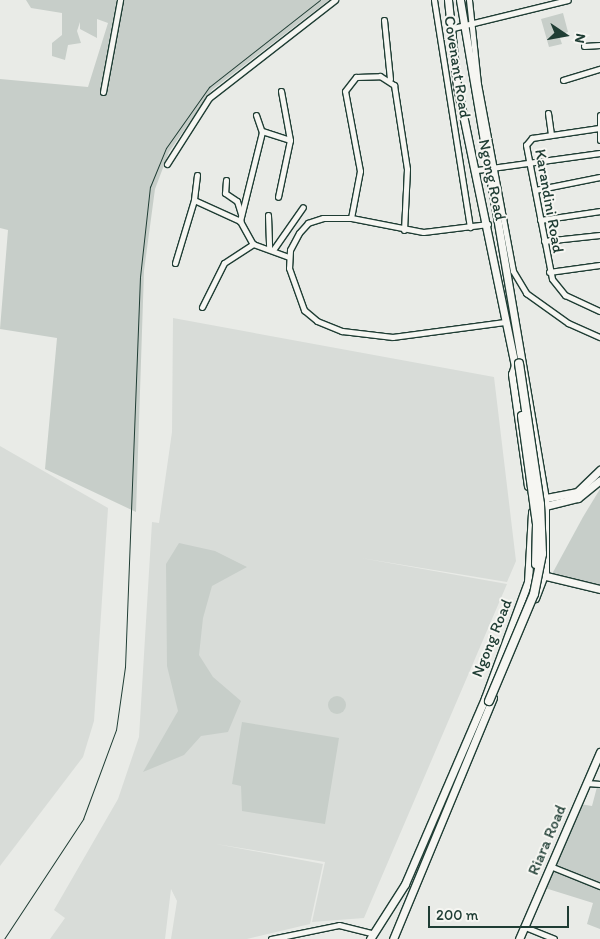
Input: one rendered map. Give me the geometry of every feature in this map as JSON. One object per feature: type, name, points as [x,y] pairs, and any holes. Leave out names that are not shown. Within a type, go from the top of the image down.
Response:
[{"type":"main road","name":"Ngong Road","points":[[448,0],[453,28],[457,86],[488,224],[504,322],[517,364],[540,504],[542,554],[534,594],[487,700]]},
{"type":"main road","name":"Ngong Road","points":[[393,937],[534,578],[533,504],[508,292],[467,25],[460,0]]},
{"type":"main road","name":"Ngong Road","points":[[487,700],[545,575],[545,503],[525,372],[517,364]]},
{"type":"main road","name":"Ngong Road","points":[[487,700],[529,572],[533,504],[518,422],[512,374],[517,364]]},
{"type":"main road","points":[[518,422],[532,420]]},
{"type":"main road","points":[[545,503],[577,492],[600,470]]},
{"type":"main road","points":[[533,504],[578,498],[600,480]]},
{"type":"main road","points":[[529,572],[600,589]]},
{"type":"main road","points":[[373,933],[393,908],[405,884],[458,760],[487,700]]},
{"type":"main road","name":"Riara Road","points":[[519,939],[600,752]]},
{"type":"main road","points":[[373,933],[384,923],[393,937]]},
{"type":"street","points":[[103,92],[120,0]]},
{"type":"street","points":[[167,164],[209,98],[335,0]]},
{"type":"street","name":"Covenant Road","points":[[434,0],[470,226]]},
{"type":"street","points":[[467,25],[468,0]]},
{"type":"street","points":[[536,0],[536,7]]},
{"type":"street","points":[[453,28],[568,0]]},
{"type":"street","points":[[384,20],[390,79],[407,169],[404,230]]},
{"type":"street","points":[[584,46],[600,45]]},
{"type":"street","points":[[563,80],[600,70]]},
{"type":"street","points":[[351,218],[360,174],[345,91],[350,81],[366,74],[390,79]]},
{"type":"street","points":[[278,197],[290,140],[281,90]]},
{"type":"street","points":[[548,113],[551,135]]},
{"type":"street","points":[[241,219],[262,131],[256,115]]},
{"type":"street","points":[[600,115],[600,140]]},
{"type":"street","name":"Karandini Road","points":[[599,128],[528,140],[528,163],[535,190],[549,272],[562,293],[600,311]]},
{"type":"street","points":[[262,131],[290,140]]},
{"type":"street","points":[[477,170],[600,153]]},
{"type":"street","points":[[490,168],[514,273],[519,285],[568,323],[600,337]]},
{"type":"street","points":[[175,263],[194,200],[197,175]]},
{"type":"street","points":[[535,190],[600,177]]},
{"type":"street","points":[[226,180],[225,193],[237,201],[241,219],[253,244]]},
{"type":"street","points":[[194,200],[241,219]]},
{"type":"street","points":[[271,249],[303,208]]},
{"type":"street","points":[[540,220],[600,211]]},
{"type":"street","points":[[268,215],[271,249]]},
{"type":"street","points":[[488,224],[431,232],[404,230],[351,218],[308,222],[289,257],[304,310],[334,329],[393,337],[504,322]]},
{"type":"street","points":[[544,241],[600,235]]},
{"type":"street","points":[[202,307],[224,263],[253,244],[289,257]]},
{"type":"street","points":[[549,272],[600,265]]},
{"type":"street","points":[[505,275],[514,273]]},
{"type":"street","points":[[508,292],[519,285]]},
{"type":"street","points":[[586,783],[600,784]]},
{"type":"street","points":[[550,866],[600,886]]},
{"type":"street","points":[[271,939],[339,925],[373,933]]},
{"type":"street","points":[[525,927],[554,939]]},
{"type":"shaded area","points":[[26,0],[329,0],[212,90],[169,152],[155,189],[144,271],[136,512],[45,469],[57,338],[0,329],[8,230],[0,228],[0,79],[88,87],[108,23],[97,19],[97,38],[80,29],[80,22],[77,31],[81,43],[68,45],[65,60],[52,56],[52,43],[62,35],[62,13],[31,8]]},
{"type":"shaded area","points":[[563,13],[568,32],[559,35],[562,44],[549,47],[541,19]]},
{"type":"shaded area","points":[[173,318],[494,377],[516,561],[507,582],[361,558],[507,584],[364,918],[312,922],[325,862],[216,844],[323,864],[310,924],[247,939],[171,939],[177,901],[171,889],[165,939],[50,939],[65,918],[54,910],[118,799],[139,737],[152,522],[159,523],[172,432]]},
{"type":"shaded area","points":[[0,446],[108,508],[94,721],[83,757],[0,866]]},
{"type":"shaded area","points":[[600,489],[600,586],[552,574],[583,517]]},
{"type":"shaded area","points":[[179,543],[215,551],[247,567],[212,586],[203,618],[199,655],[213,677],[241,701],[228,732],[201,736],[184,755],[143,772],[178,711],[167,666],[166,564]]},
{"type":"shaded area","points":[[337,696],[343,699],[346,705],[343,711],[337,714],[331,711],[328,705],[331,699]]},
{"type":"shaded area","points":[[242,722],[339,738],[325,824],[242,811],[241,786],[232,784]]},
{"type":"shaded area","points":[[597,787],[600,788],[600,929],[587,924],[593,903],[545,888],[580,804],[592,806]]},
{"type":"railway","points":[[4,939],[83,819],[116,730],[125,667],[140,277],[150,187],[166,148],[209,87],[320,0]]}]
